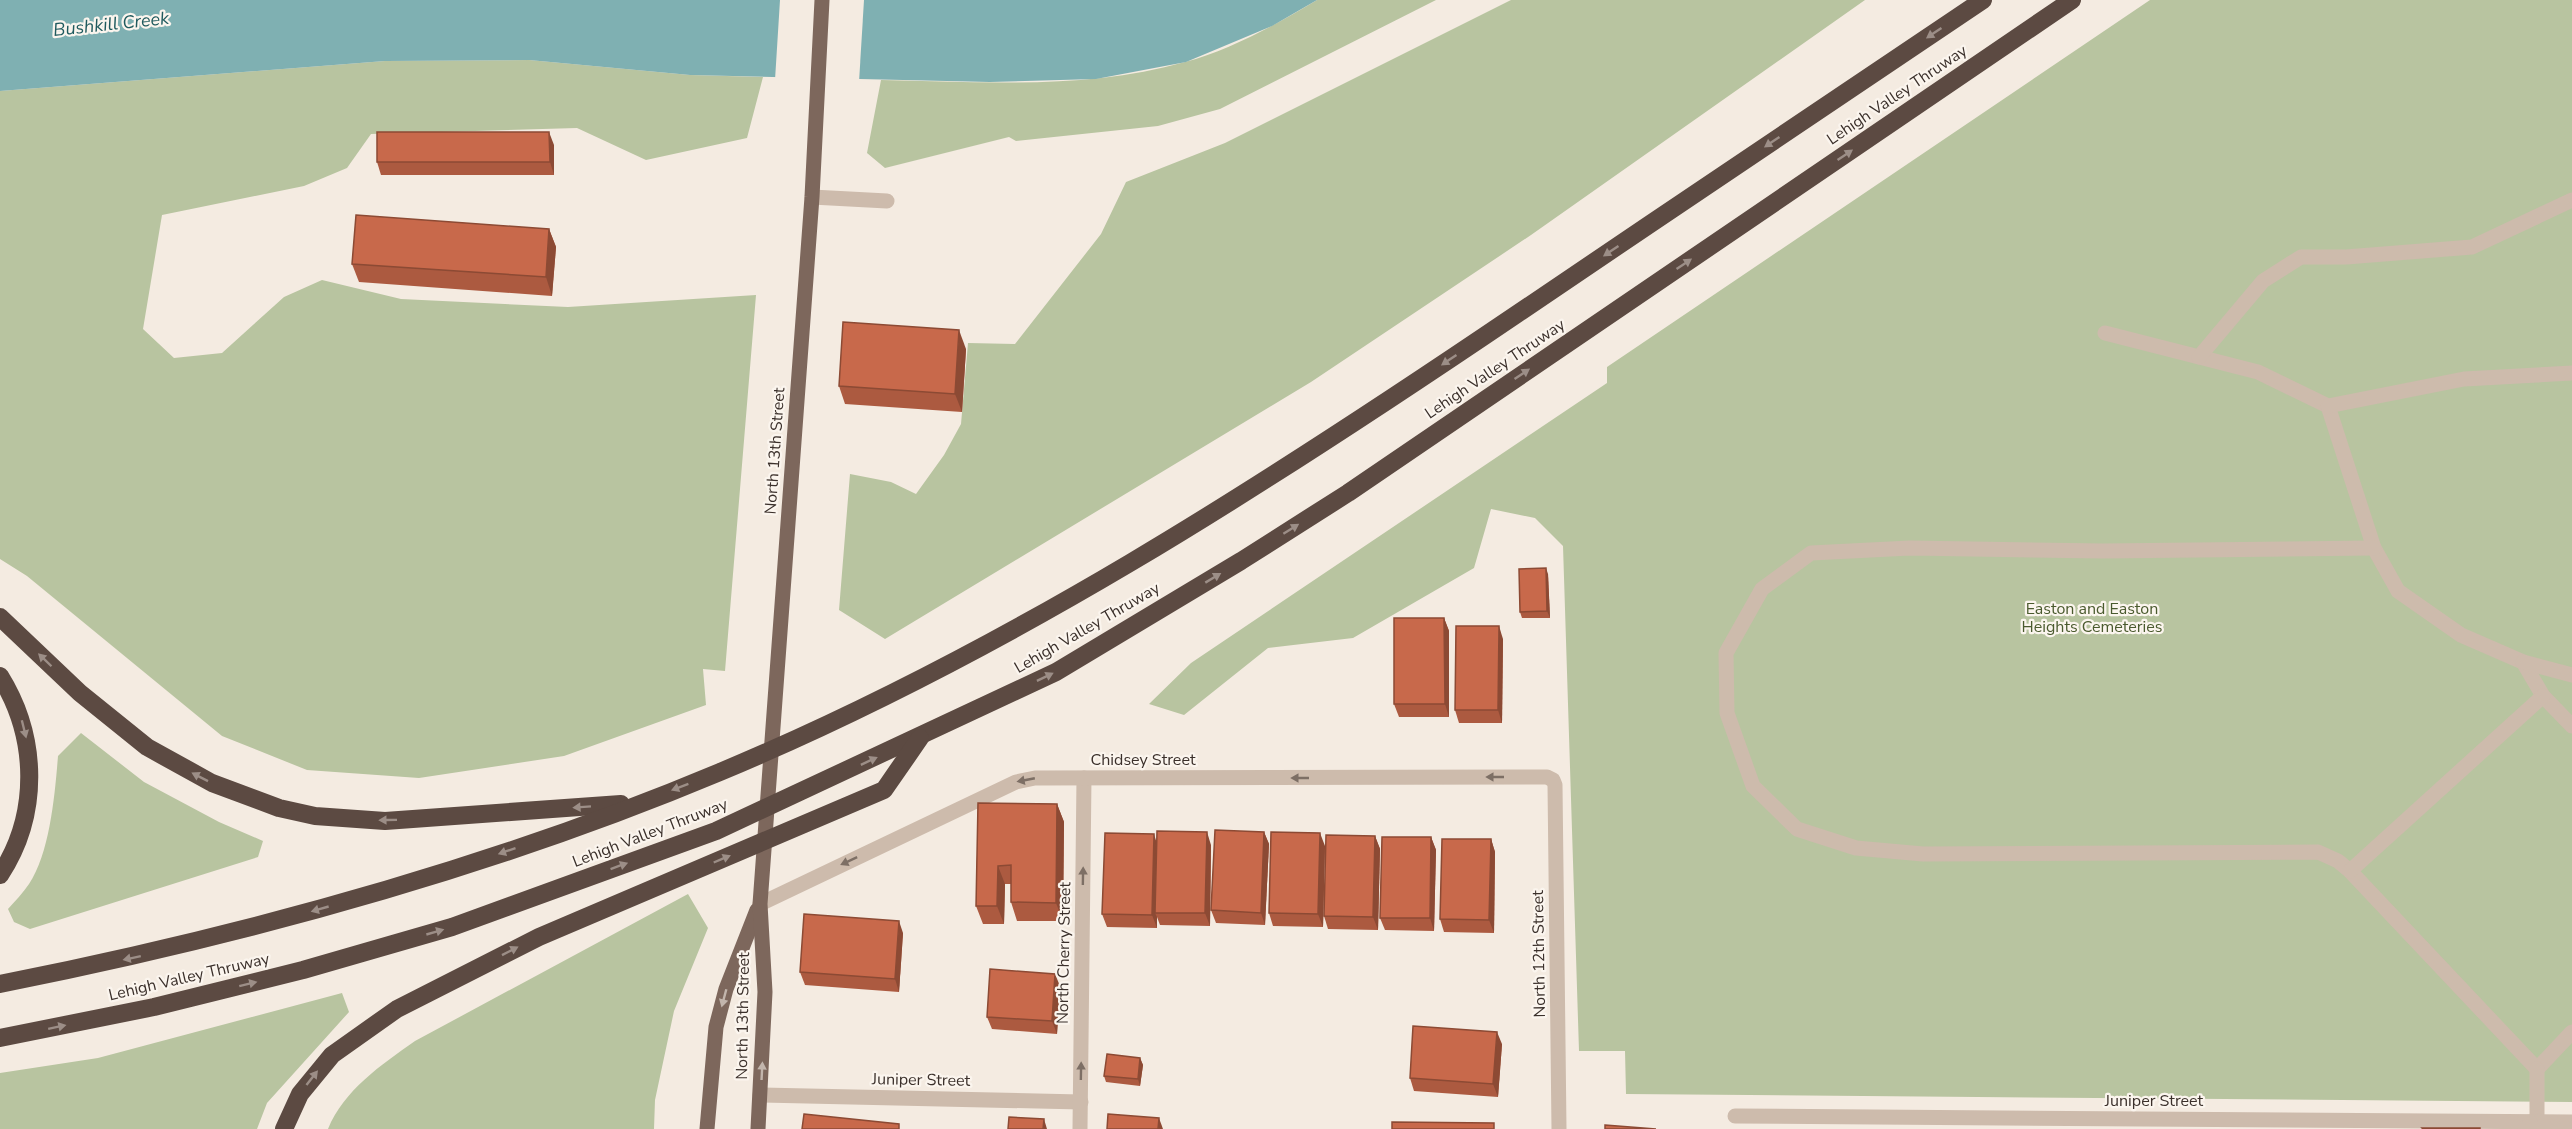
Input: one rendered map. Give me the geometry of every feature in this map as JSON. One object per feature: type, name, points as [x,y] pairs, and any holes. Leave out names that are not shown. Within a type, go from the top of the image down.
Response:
[{"type":"highway","name":"Lehigh Valley Thruway","points":[[0,984],[140,956],[400,886],[563,832],[720,772],[820,727],[1036,616],[1265,482],[1983,0]]},
{"type":"highway","name":"Lehigh Valley Thruway","points":[[0,1038],[200,996],[303,970],[452,927],[716,831],[1056,672],[1338,499],[2072,0]]},
{"type":"highway","points":[[0,617],[80,693],[147,747],[212,783],[279,808],[315,816],[385,820],[640,802]]},
{"type":"highway","points":[[0,676],[22,722],[30,768],[25,818],[17,843],[0,876]]},
{"type":"highway","points":[[284,1129],[300,1094],[332,1055],[397,1009],[539,937],[884,790],[921,737]]},
{"type":"main road","name":"North 13th Street","points":[[758,1129],[765,992],[760,904],[812,197],[822,0]]},
{"type":"main road","name":"North 13th Street","points":[[707,1129],[716,1027],[726,989],[760,904]]},
{"type":"street","points":[[812,197],[887,201]]},
{"type":"street","points":[[2199,357],[2263,281],[2301,257],[2346,257],[2472,247],[2572,200]]},
{"type":"street","points":[[2105,333],[2258,372],[2328,406],[2464,379],[2572,373]]},
{"type":"street","points":[[2328,406],[2374,548],[2398,591],[2461,635],[2523,662],[2572,675]]},
{"type":"street","points":[[2374,548],[2103,550],[1910,548],[1811,554],[1762,589],[1726,653],[1727,713],[1754,786],[1797,829],[1856,848],[1923,854],[2318,852],[2338,861],[2349,871],[2537,1069]]},
{"type":"street","points":[[2523,662],[2543,696],[2572,726]]},
{"type":"street","points":[[2349,871],[2543,696]]},
{"type":"street","name":"Chidsey Street","points":[[760,904],[1016,782],[1035,778],[1547,777],[1553,780]]},
{"type":"street","name":"North Cherry Street","points":[[1080,1129],[1084,778]]},
{"type":"street","name":"North 12th Street","points":[[1553,780],[1559,1129]]},
{"type":"street","points":[[2532,1124],[2537,1069],[2572,1032]]},
{"type":"street","name":"Juniper Street","points":[[760,1095],[1081,1102]]},
{"type":"street","name":"Juniper Street","points":[[1735,1116],[2051,1124],[2532,1124],[2572,1122]]},
{"type":"green space","points":[[1317,0],[1436,0],[1220,109],[1158,126],[1016,141],[1009,137],[885,168],[867,153],[881,80],[995,83],[1072,81],[1148,71],[1219,51],[1270,27]]},
{"type":"green space","points":[[1511,0],[1865,0],[1531,235],[1311,382],[885,639],[839,610],[850,474],[891,482],[916,494],[944,455],[961,424],[968,343],[1015,344],[1101,234],[1126,182],[1225,143]]},
{"type":"green space","name":"Easton and Easton Heights Cemeteries","points":[[2150,0],[2572,0],[2572,1102],[1626,1094],[1625,1051],[1579,1051],[1563,546],[1535,518],[1491,509],[1474,568],[1353,638],[1268,648],[1184,715],[1149,704],[1191,663],[1607,383],[1607,367]]},
{"type":"green space","points":[[529,60],[690,75],[763,77],[747,138],[646,160],[577,128],[371,134],[347,168],[304,186],[162,215],[143,329],[174,358],[222,353],[284,297],[322,280],[401,299],[568,307],[756,295],[725,671],[703,669],[706,705],[564,756],[419,778],[307,770],[222,736],[27,576],[0,559],[0,91],[385,61]]},
{"type":"green space","points":[[81,733],[144,782],[219,822],[263,841],[258,857],[30,929],[14,922],[8,909],[29,884],[47,840],[58,756]]},
{"type":"green space","points":[[688,894],[708,928],[674,1011],[655,1100],[654,1129],[328,1129],[335,1115],[354,1090],[377,1069],[415,1041]]},
{"type":"green space","points":[[342,993],[349,1012],[267,1103],[257,1129],[0,1129],[0,1073],[98,1058]]},
{"type":"water","name":"Bushkill Creek","points":[[0,0],[1317,0],[1272,26],[1186,62],[1096,79],[990,82],[690,75],[529,60],[385,61],[0,91]]},
{"type":"pier","points":[[780,0],[864,0],[859,82],[775,80]]},
{"type":"building","points":[[377,132],[549,132],[550,162],[377,162]]},
{"type":"building","points":[[356,215],[549,229],[546,277],[352,264]]},
{"type":"building","points":[[843,322],[959,330],[955,394],[839,386]]},
{"type":"building","points":[[1546,568],[1547,611],[1520,612],[1519,569]]},
{"type":"building","points":[[1394,618],[1444,618],[1445,704],[1394,704]]},
{"type":"building","points":[[1456,626],[1499,626],[1498,710],[1455,710]]},
{"type":"building","points":[[978,803],[1057,804],[1056,903],[1011,902],[1011,865],[998,866],[997,906],[976,906]]},
{"type":"building","points":[[1215,830],[1264,832],[1261,913],[1211,910]]},
{"type":"building","points":[[1157,831],[1207,832],[1205,913],[1155,913]]},
{"type":"building","points":[[1271,832],[1320,833],[1318,914],[1269,913]]},
{"type":"building","points":[[1105,833],[1154,834],[1152,915],[1102,914]]},
{"type":"building","points":[[1326,835],[1375,836],[1373,917],[1324,916]]},
{"type":"building","points":[[1382,837],[1431,837],[1430,918],[1380,918]]},
{"type":"building","points":[[1442,839],[1491,839],[1489,920],[1440,919]]},
{"type":"building","points":[[804,914],[899,921],[895,979],[800,972]]},
{"type":"building","points":[[990,969],[1055,974],[1052,1021],[987,1017]]},
{"type":"building","points":[[1413,1026],[1497,1032],[1493,1084],[1410,1078]]},
{"type":"building","points":[[1107,1054],[1140,1058],[1138,1079],[1104,1076]]},
{"type":"building","points":[[804,1114],[899,1124],[899,1129],[802,1129]]},
{"type":"building","points":[[1108,1114],[1159,1118],[1158,1129],[1107,1129]]},
{"type":"building","points":[[1009,1117],[1044,1119],[1043,1129],[1008,1129]]},
{"type":"building","points":[[1392,1122],[1494,1123],[1494,1129],[1392,1129]]},
{"type":"building","points":[[1605,1125],[1656,1129],[1605,1129]]},
{"type":"building","points":[[2480,1128],[2480,1129],[2423,1129]]}]
